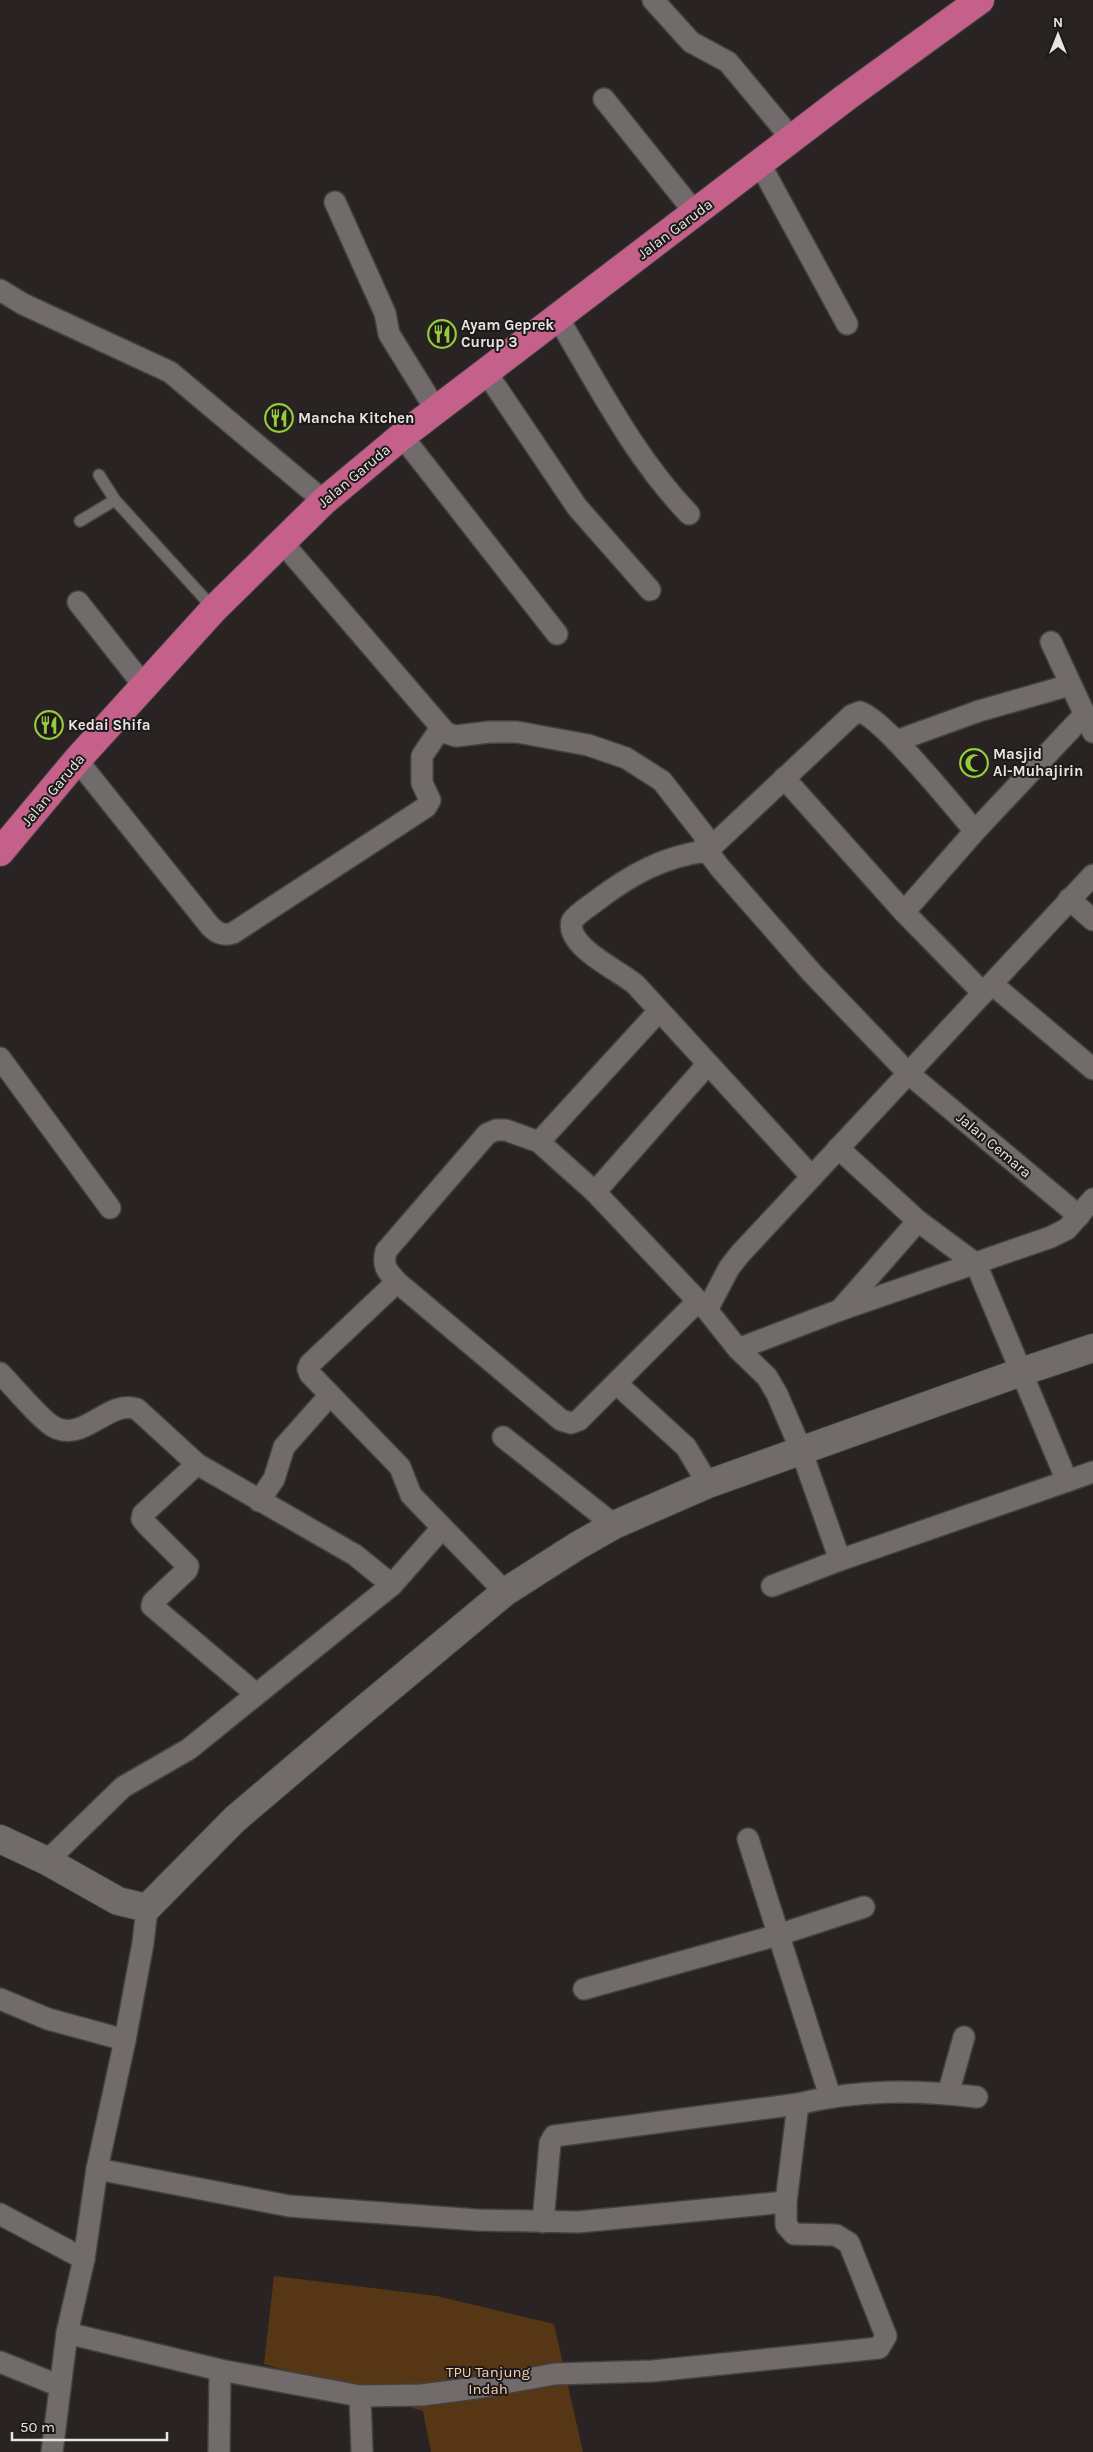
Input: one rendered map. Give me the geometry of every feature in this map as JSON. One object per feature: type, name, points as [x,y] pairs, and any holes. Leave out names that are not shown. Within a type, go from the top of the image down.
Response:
[{"type":"highway","name":"Jalan Garuda","points":[[0,852],[77,760],[214,609],[324,501],[436,410],[696,214],[792,139],[980,0]]},
{"type":"street","points":[[653,0],[691,42],[728,62],[792,139]]},
{"type":"street","points":[[604,99],[696,214]]},
{"type":"street","points":[[760,164],[848,324]]},
{"type":"street","points":[[335,202],[385,313],[389,334],[436,410]]},
{"type":"street","points":[[0,290],[23,304],[170,372],[324,501]]},
{"type":"street","points":[[558,318],[646,463],[668,492],[689,514]]},
{"type":"street","points":[[486,372],[577,507],[650,590]]},
{"type":"street","points":[[402,436],[557,634]]},
{"type":"street","points":[[282,542],[440,729],[456,736],[490,732],[517,732],[588,745],[626,758],[662,781],[704,834],[707,851]]},
{"type":"street","points":[[78,602],[145,687]]},
{"type":"street","points":[[904,912],[975,831],[1089,723],[1052,642]]},
{"type":"street","points":[[896,741],[979,711],[1070,685]]},
{"type":"street","points":[[812,1177],[626,975],[590,954],[573,933],[571,924],[574,918],[636,872],[684,854],[707,851],[855,713],[860,712],[867,716],[896,741],[975,831]]},
{"type":"street","points":[[77,760],[210,926],[215,931],[226,935],[233,933],[426,807],[430,800],[422,783],[422,756],[440,729]]},
{"type":"street","points":[[784,778],[904,912],[988,989],[1093,1069]]},
{"type":"street","name":"Jalan Cemara","points":[[707,851],[812,973],[909,1074],[1080,1216]]},
{"type":"street","points":[[840,1560],[801,1450],[772,1385],[703,1306],[595,1192],[539,1142],[506,1130],[496,1130],[487,1134],[386,1252],[383,1262],[386,1269],[397,1282],[567,1422],[580,1420],[616,1383],[703,1306],[735,1261],[1093,875]]},
{"type":"street","points":[[1069,899],[1093,920]]},
{"type":"street","points":[[539,1142],[659,1011]]},
{"type":"street","points":[[0,1058],[110,1208]]},
{"type":"street","points":[[595,1192],[707,1065]]},
{"type":"street","points":[[838,1148],[918,1221],[976,1264],[1067,1481]]},
{"type":"street","points":[[738,1348],[840,1310],[1061,1233],[1080,1216],[1093,1200]]},
{"type":"street","points":[[840,1310],[918,1221]]},
{"type":"street","points":[[397,1282],[310,1364],[308,1370],[400,1467],[411,1495],[505,1592]]},
{"type":"street","points":[[52,2452],[67,2334],[84,2259],[98,2169],[126,2040],[143,1943],[147,1908],[236,1820],[505,1592],[552,1561],[614,1525],[708,1484],[1093,1348]]},
{"type":"street","points":[[0,1372],[53,1427],[66,1431],[82,1428],[121,1408],[129,1407],[136,1409],[197,1464],[355,1555],[392,1584]]},
{"type":"street","points":[[616,1383],[686,1446],[708,1484]]},
{"type":"street","points":[[259,1501],[274,1479],[284,1447],[330,1395]]},
{"type":"street","points":[[503,1437],[614,1525]]},
{"type":"street","points":[[197,1464],[143,1514],[142,1519],[147,1525],[188,1566],[187,1570],[153,1602],[152,1606],[256,1694]]},
{"type":"street","points":[[772,1586],[840,1560],[1093,1472]]},
{"type":"street","points":[[47,1862],[123,1787],[189,1749],[392,1584],[442,1528]]},
{"type":"street","points":[[0,1839],[47,1862],[118,1901],[147,1908]]},
{"type":"street","points":[[748,1840],[830,2096]]},
{"type":"street","points":[[584,1989],[778,1936],[864,1906]]},
{"type":"street","points":[[0,1999],[48,2019],[126,2040]]},
{"type":"street","points":[[948,2094],[964,2037]]},
{"type":"street","points":[[543,2222],[550,2142],[554,2136],[798,2104],[830,2096],[896,2091],[977,2098]]},
{"type":"street","points":[[67,2334],[220,2370],[360,2396],[422,2395],[476,2388],[555,2374],[653,2371],[879,2348],[886,2336],[849,2243],[836,2235],[794,2234],[786,2225],[786,2202],[798,2104]]},
{"type":"street","points":[[98,2169],[289,2206],[478,2220],[578,2222],[786,2202]]},
{"type":"street","points":[[0,2214],[84,2259]]},
{"type":"street","points":[[0,2362],[60,2386]]},
{"type":"street","points":[[219,2452],[220,2370]]},
{"type":"street","points":[[360,2396],[362,2452]]},
{"type":"lane","points":[[98,475],[115,500],[214,609]]},
{"type":"lane","points":[[80,521],[115,500]]},
{"type":"green space","name":"TPU Tanjung Indah","points":[[274,2276],[437,2296],[554,2324],[583,2452],[431,2452],[423,2411],[264,2364]]},
{"type":"place","name":"Ayam Geprek Curup 3","points":[[442,334]]},
{"type":"place","name":"Mancha Kitchen","points":[[279,418]]},
{"type":"place","name":"Kedai Shifa","points":[[49,725]]},
{"type":"place","name":"Masjid Al-Muhajirin","points":[[974,763]]}]
